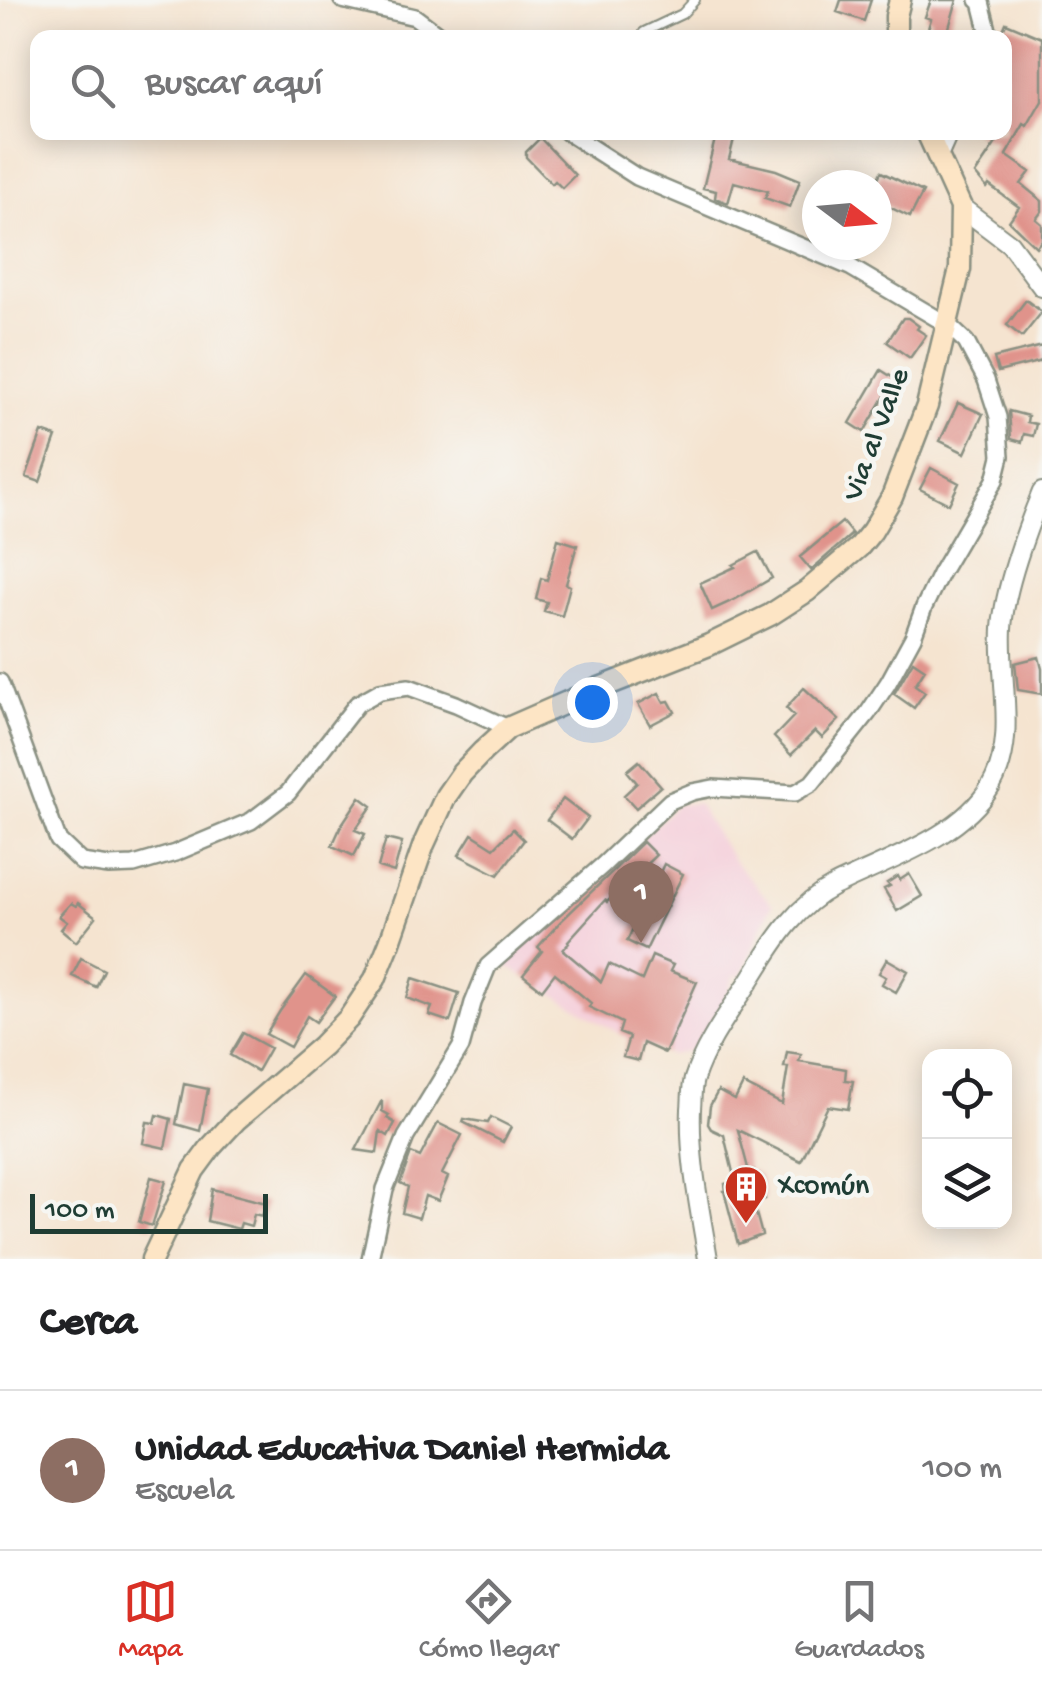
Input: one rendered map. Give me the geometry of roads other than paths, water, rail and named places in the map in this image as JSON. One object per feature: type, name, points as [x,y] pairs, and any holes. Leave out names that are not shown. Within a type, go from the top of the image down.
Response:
[{"type":"main road","points":[[896,30],[900,0]]},
{"type":"main road","name":"Via al Valle","points":[[508,728],[770,615],[807,590],[872,530],[892,497],[927,406],[960,270],[961,207],[931,140]]},
{"type":"main road","points":[[152,1259],[194,1170],[211,1147],[349,1018],[375,979],[424,844],[446,796],[462,773],[508,728]]},
{"type":"street","points":[[342,0],[415,17],[432,30]]},
{"type":"street","points":[[978,0],[989,30]]},
{"type":"street","points":[[370,1259],[390,1175],[406,1137],[461,1046],[488,966],[603,866],[670,801],[713,788],[795,793],[812,783],[888,683],[940,574],[995,480],[1001,456],[998,417],[986,380],[966,342],[948,325],[850,268],[636,177],[579,140]]},
{"type":"street","points":[[939,157],[946,140]]},
{"type":"street","points":[[961,207],[1010,244],[1042,287]]},
{"type":"street","points":[[708,1259],[690,1144],[692,1084],[704,1053],[775,940],[798,911],[828,888],[943,833],[968,816],[991,786],[1000,765],[1006,726],[1002,630],[1005,602],[1042,492]]},
{"type":"street","points":[[0,682],[58,840],[81,862],[109,866],[134,865],[175,853],[250,821],[288,793],[357,704],[380,691],[410,686],[508,728]]},
{"type":"lane","points":[[648,30],[682,14],[695,0]]},
{"type":"place","name":"Unidad Educativa Daniel Hermida","points":[[641,943]]},
{"type":"place","name":"Xcomún","points":[[746,1225]]}]
